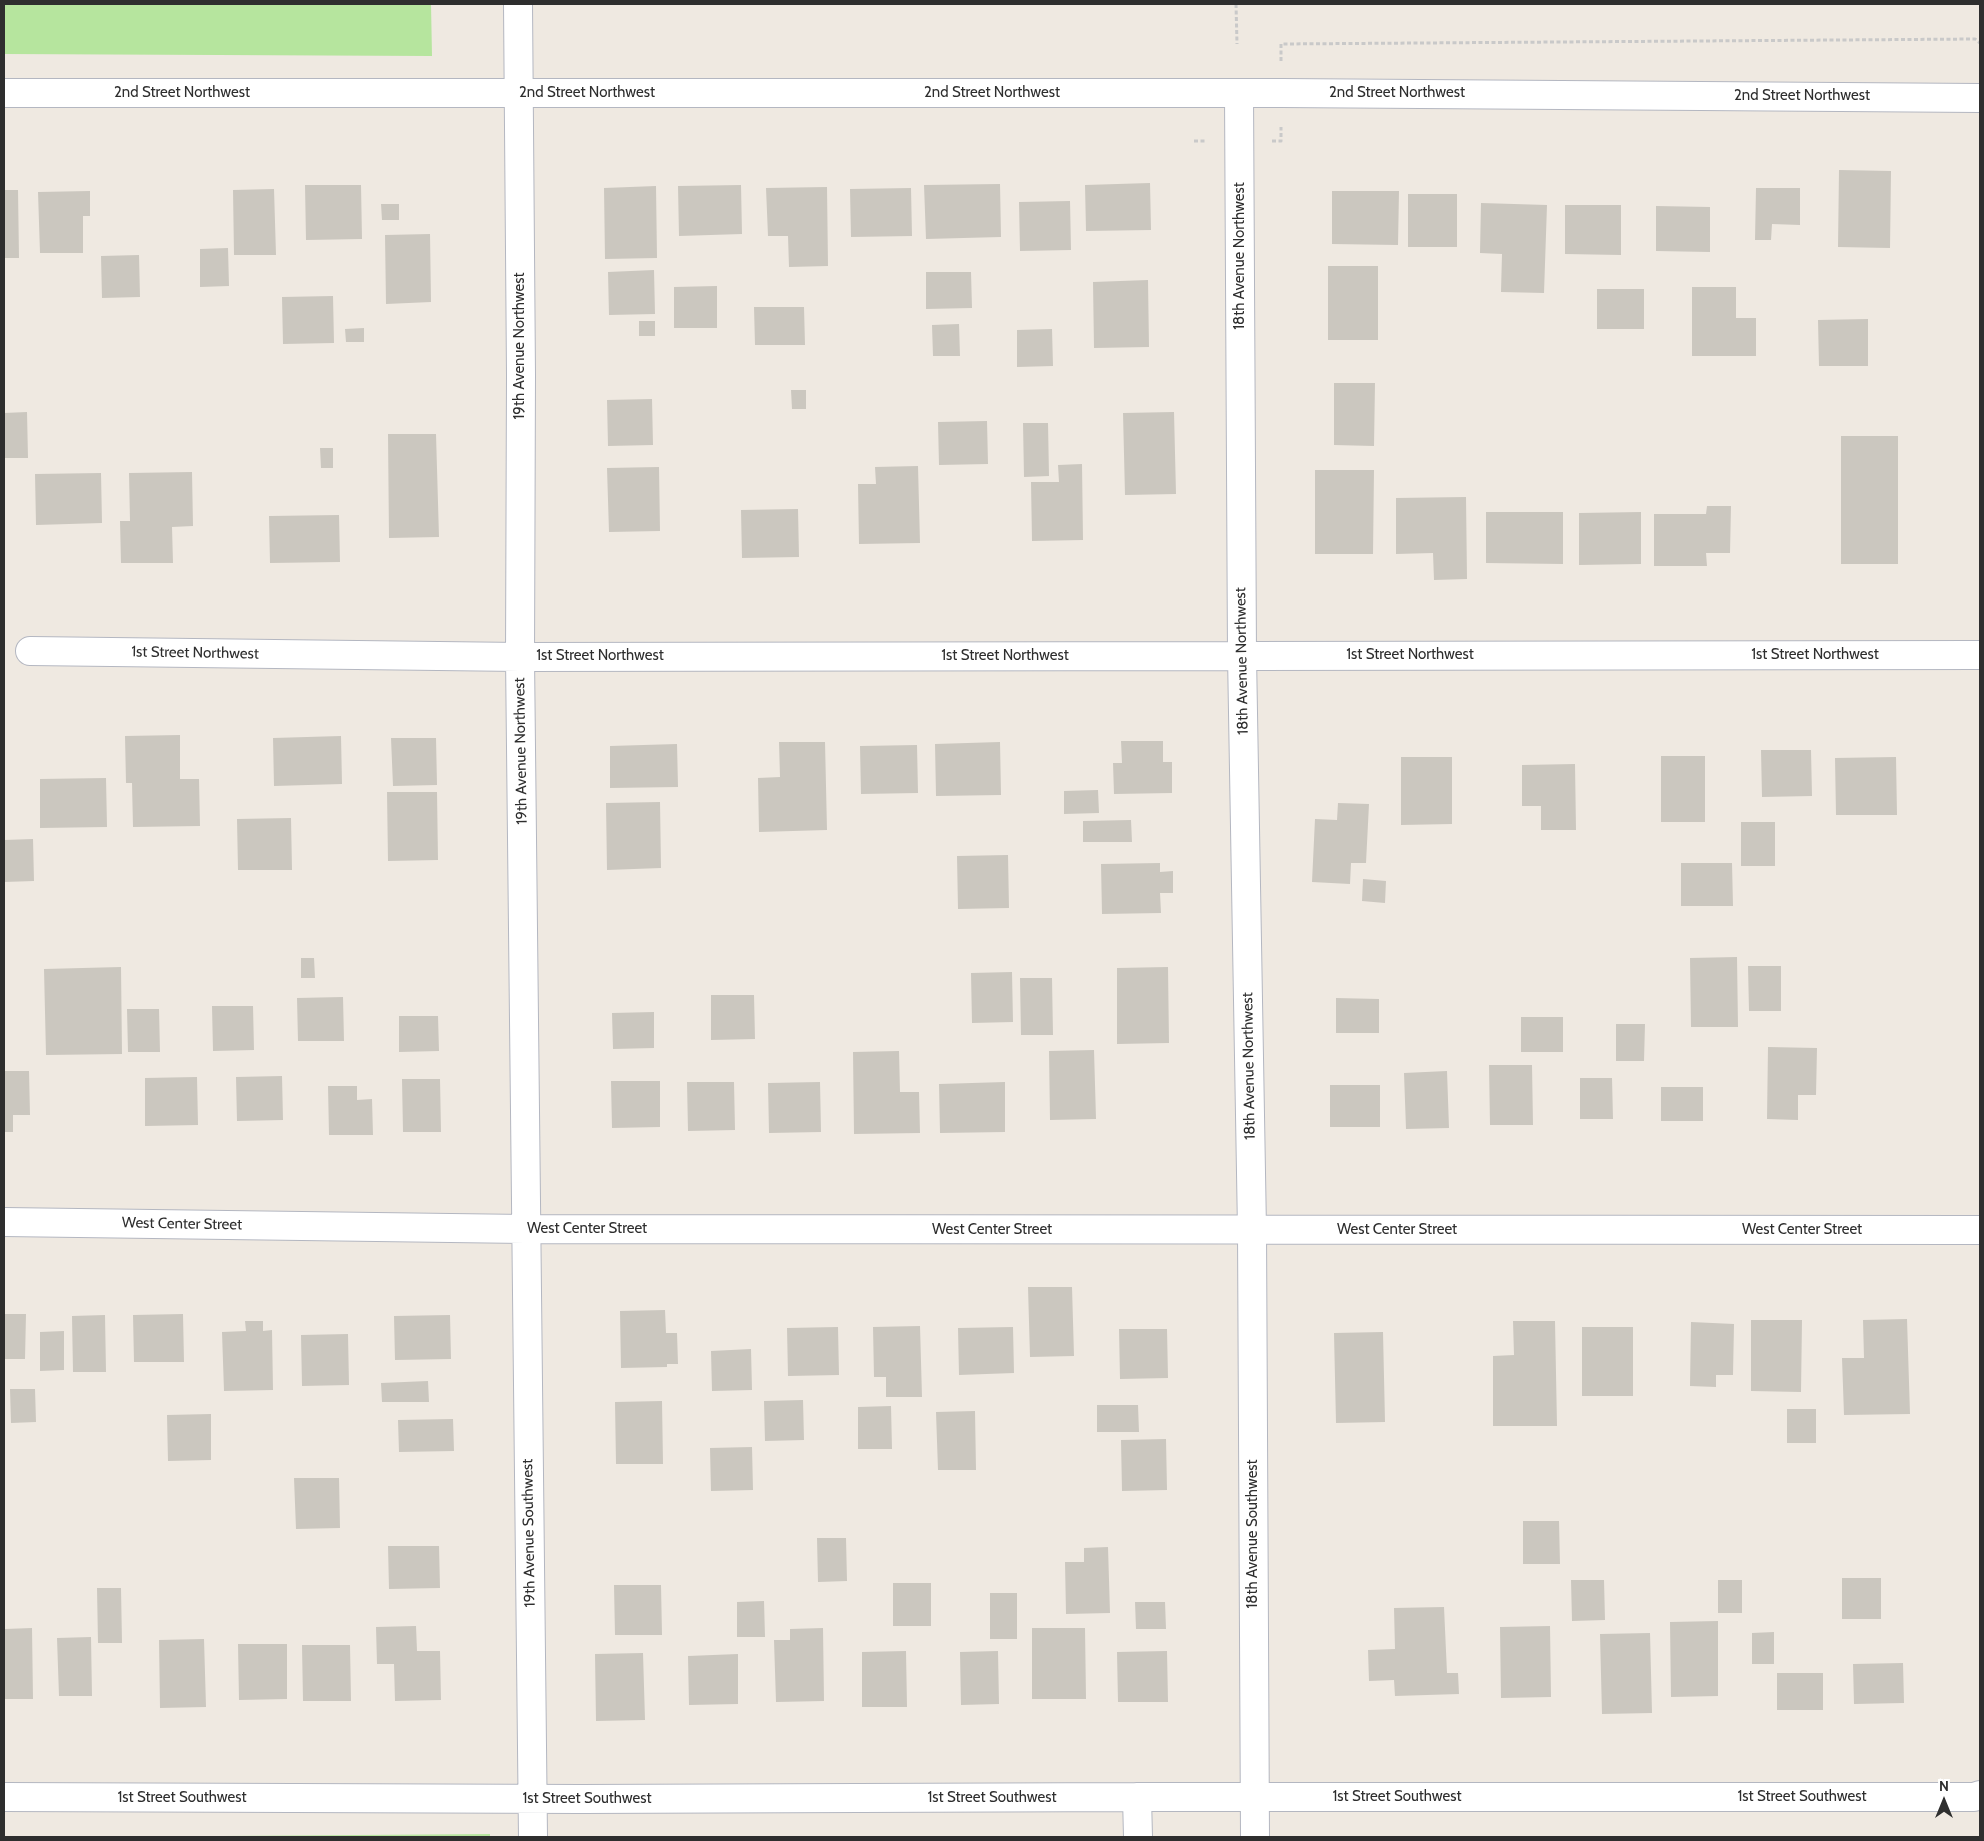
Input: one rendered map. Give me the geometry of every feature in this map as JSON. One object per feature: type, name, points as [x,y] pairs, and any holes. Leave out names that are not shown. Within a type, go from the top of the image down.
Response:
[{"type":"street","name":"19th Avenue Northwest","points":[[518,4],[520,656],[525,1228]]},
{"type":"street","name":"2nd Street Northwest","points":[[4,93],[1239,92],[1980,98]]},
{"type":"street","name":"18th Avenue Northwest","points":[[1239,92],[1242,655],[1252,1230]]},
{"type":"street","name":"1st Street Northwest","points":[[30,651],[520,656],[1980,655]]},
{"type":"street","name":"West Center Street","points":[[4,1222],[525,1228],[1980,1230]]},
{"type":"street","name":"19th Avenue Southwest","points":[[525,1228],[533,1837]]},
{"type":"street","name":"18th Avenue Southwest","points":[[1252,1230],[1255,1837]]},
{"type":"street","name":"1st Street Southwest","points":[[4,1797],[532,1799],[1974,1797],[1980,1795]]},
{"type":"street","points":[[1137,1797],[1138,1837]]},
{"type":"path","points":[[1236,4],[1237,44]]},
{"type":"path","points":[[1281,44],[1965,39],[1975,39],[1980,43]]},
{"type":"green space","points":[[4,4],[431,4],[432,56],[4,54]]},
{"type":"green space","points":[[490,1834],[490,1837],[223,1837],[223,1836]]},
{"type":"building","points":[[1839,170],[1891,171],[1890,248],[1838,247]]},
{"type":"building","points":[[1150,183],[1151,230],[1086,231],[1085,185]]},
{"type":"building","points":[[1000,184],[1001,237],[926,239],[924,185]]},
{"type":"building","points":[[305,185],[361,185],[362,239],[306,240]]},
{"type":"building","points":[[741,185],[742,234],[679,236],[678,186]]},
{"type":"building","points":[[656,186],[657,258],[605,259],[604,188]]},
{"type":"building","points":[[827,187],[828,266],[789,267],[788,236],[768,236],[766,188]]},
{"type":"building","points":[[911,188],[912,236],[851,237],[850,189]]},
{"type":"building","points":[[1756,188],[1800,188],[1800,225],[1772,224],[1771,240],[1755,240]]},
{"type":"building","points":[[274,189],[276,255],[234,255],[233,190]]},
{"type":"building","points":[[4,190],[18,190],[19,258],[4,258]]},
{"type":"building","points":[[90,191],[90,216],[83,216],[83,253],[40,253],[38,192]]},
{"type":"building","points":[[1332,191],[1399,191],[1398,245],[1332,244]]},
{"type":"building","points":[[1408,194],[1457,194],[1457,247],[1408,247]]},
{"type":"building","points":[[1070,201],[1071,250],[1020,251],[1019,202]]},
{"type":"building","points":[[1481,203],[1547,205],[1544,293],[1501,292],[1502,254],[1480,253]]},
{"type":"building","points":[[381,204],[399,204],[399,220],[382,220]]},
{"type":"building","points":[[1565,205],[1621,205],[1621,255],[1565,254]]},
{"type":"building","points":[[1656,206],[1710,207],[1710,252],[1656,251]]},
{"type":"building","points":[[430,234],[431,302],[386,304],[385,235]]},
{"type":"building","points":[[228,248],[229,286],[200,287],[200,249]]},
{"type":"building","points":[[139,255],[140,297],[102,298],[101,256]]},
{"type":"building","points":[[1328,266],[1378,266],[1378,340],[1328,340]]},
{"type":"building","points":[[654,270],[655,314],[609,315],[608,272]]},
{"type":"building","points":[[926,272],[971,272],[972,308],[926,309]]},
{"type":"building","points":[[1148,280],[1149,347],[1094,348],[1093,282]]},
{"type":"building","points":[[717,286],[717,328],[674,328],[674,287]]},
{"type":"building","points":[[1692,287],[1736,287],[1736,318],[1756,318],[1756,356],[1692,356]]},
{"type":"building","points":[[1597,289],[1644,289],[1644,329],[1597,329]]},
{"type":"building","points":[[333,296],[334,343],[283,344],[282,297]]},
{"type":"building","points":[[754,307],[804,307],[805,345],[755,345]]},
{"type":"building","points":[[1868,319],[1868,366],[1819,366],[1818,320]]},
{"type":"building","points":[[639,321],[655,321],[655,336],[639,336]]},
{"type":"building","points":[[959,324],[960,356],[933,356],[932,325]]},
{"type":"building","points":[[364,328],[364,342],[346,342],[345,329]]},
{"type":"building","points":[[1052,329],[1053,366],[1017,367],[1017,330]]},
{"type":"building","points":[[1334,383],[1375,383],[1374,446],[1334,445]]},
{"type":"building","points":[[791,390],[806,390],[806,409],[792,409]]},
{"type":"building","points":[[652,399],[653,445],[608,446],[607,400]]},
{"type":"building","points":[[27,412],[28,458],[4,458],[4,413]]},
{"type":"building","points":[[1174,412],[1176,494],[1125,495],[1123,413]]},
{"type":"building","points":[[987,421],[988,464],[939,465],[938,422]]},
{"type":"building","points":[[1023,423],[1048,423],[1049,476],[1024,477]]},
{"type":"building","points":[[388,434],[436,434],[439,537],[389,538]]},
{"type":"building","points":[[1841,436],[1898,436],[1898,564],[1841,564]]},
{"type":"building","points":[[320,448],[333,448],[333,468],[321,468]]},
{"type":"building","points":[[1082,464],[1083,540],[1032,541],[1031,482],[1059,482],[1058,465]]},
{"type":"building","points":[[918,466],[920,543],[859,544],[858,484],[876,484],[875,467]]},
{"type":"building","points":[[659,467],[660,531],[609,532],[607,468]]},
{"type":"building","points":[[1315,470],[1374,470],[1373,554],[1315,554]]},
{"type":"building","points":[[192,472],[193,526],[172,527],[173,563],[121,563],[120,521],[130,521],[129,473]]},
{"type":"building","points":[[101,473],[102,523],[36,525],[35,474]]},
{"type":"building","points":[[1466,497],[1467,579],[1434,580],[1433,553],[1396,554],[1396,498]]},
{"type":"building","points":[[1707,506],[1731,506],[1730,553],[1706,553],[1707,566],[1654,566],[1654,514],[1706,514]]},
{"type":"building","points":[[798,509],[799,557],[742,558],[741,510]]},
{"type":"building","points":[[1486,512],[1563,512],[1563,564],[1486,563]]},
{"type":"building","points":[[1641,512],[1641,564],[1579,565],[1579,513]]},
{"type":"building","points":[[339,515],[340,562],[270,563],[269,516]]},
{"type":"building","points":[[180,735],[180,779],[199,779],[200,826],[133,827],[132,783],[126,783],[125,736]]},
{"type":"building","points":[[341,736],[342,784],[274,786],[273,738]]},
{"type":"building","points":[[391,738],[436,738],[437,785],[393,786]]},
{"type":"building","points":[[1121,741],[1163,741],[1163,762],[1172,762],[1172,793],[1114,794],[1113,763],[1122,763]]},
{"type":"building","points":[[779,742],[825,742],[827,830],[759,832],[758,778],[780,777]]},
{"type":"building","points":[[1000,742],[1001,795],[936,796],[935,744]]},
{"type":"building","points":[[677,744],[678,787],[610,788],[610,746]]},
{"type":"building","points":[[917,745],[918,793],[861,794],[860,746]]},
{"type":"building","points":[[1761,750],[1811,750],[1812,796],[1762,797]]},
{"type":"building","points":[[1661,756],[1705,756],[1705,822],[1661,822]]},
{"type":"building","points":[[1401,757],[1452,757],[1452,824],[1401,825]]},
{"type":"building","points":[[1896,757],[1897,815],[1836,815],[1835,758]]},
{"type":"building","points":[[1575,764],[1576,830],[1541,830],[1541,806],[1522,806],[1522,765]]},
{"type":"building","points":[[106,778],[107,827],[40,828],[40,779]]},
{"type":"building","points":[[1098,790],[1099,813],[1064,814],[1064,791]]},
{"type":"building","points":[[387,792],[437,792],[438,860],[388,861]]},
{"type":"building","points":[[660,802],[661,868],[607,870],[606,803]]},
{"type":"building","points":[[1338,803],[1369,804],[1366,863],[1351,863],[1350,884],[1312,882],[1315,819],[1337,820]]},
{"type":"building","points":[[291,818],[292,870],[238,870],[237,819]]},
{"type":"building","points":[[1131,820],[1132,842],[1083,842],[1083,821]]},
{"type":"building","points":[[1741,822],[1775,822],[1775,866],[1741,866]]},
{"type":"building","points":[[33,839],[34,881],[4,882],[4,840]]},
{"type":"building","points":[[1008,855],[1009,908],[958,909],[957,856]]},
{"type":"building","points":[[1160,863],[1160,872],[1173,871],[1173,893],[1160,893],[1161,913],[1102,914],[1101,864]]},
{"type":"building","points":[[1681,863],[1732,863],[1733,906],[1681,906]]},
{"type":"building","points":[[1363,879],[1386,881],[1385,903],[1362,901]]},
{"type":"building","points":[[1737,957],[1738,1027],[1691,1027],[1690,958]]},
{"type":"building","points":[[301,958],[314,958],[315,978],[301,978]]},
{"type":"building","points":[[1748,966],[1781,966],[1781,1011],[1749,1011]]},
{"type":"building","points":[[121,967],[122,1054],[46,1055],[44,969]]},
{"type":"building","points":[[1168,967],[1169,1043],[1117,1044],[1117,968]]},
{"type":"building","points":[[1012,972],[1013,1022],[972,1023],[971,973]]},
{"type":"building","points":[[1020,978],[1052,978],[1053,1035],[1021,1035]]},
{"type":"building","points":[[711,995],[754,995],[755,1039],[711,1040]]},
{"type":"building","points":[[343,997],[344,1041],[298,1041],[297,998]]},
{"type":"building","points":[[1336,998],[1379,999],[1379,1033],[1336,1033]]},
{"type":"building","points":[[212,1006],[253,1006],[254,1050],[213,1051]]},
{"type":"building","points":[[127,1009],[159,1009],[160,1052],[128,1052]]},
{"type":"building","points":[[654,1012],[654,1048],[613,1049],[612,1013]]},
{"type":"building","points":[[399,1016],[438,1016],[439,1051],[399,1052]]},
{"type":"building","points":[[1521,1017],[1563,1017],[1563,1052],[1521,1052]]},
{"type":"building","points":[[1616,1024],[1645,1024],[1644,1061],[1616,1061]]},
{"type":"building","points":[[1768,1047],[1817,1048],[1816,1095],[1798,1095],[1798,1120],[1767,1119]]},
{"type":"building","points":[[1094,1050],[1096,1119],[1050,1120],[1049,1051]]},
{"type":"building","points":[[899,1051],[900,1092],[919,1092],[920,1133],[854,1134],[853,1052]]},
{"type":"building","points":[[1489,1065],[1532,1065],[1533,1125],[1490,1125]]},
{"type":"building","points":[[4,1071],[29,1071],[30,1115],[13,1115],[13,1132],[4,1132]]},
{"type":"building","points":[[1447,1071],[1449,1128],[1406,1129],[1404,1073]]},
{"type":"building","points":[[282,1076],[283,1120],[237,1121],[236,1077]]},
{"type":"building","points":[[197,1077],[198,1125],[145,1126],[145,1078]]},
{"type":"building","points":[[1580,1078],[1612,1078],[1613,1119],[1580,1119]]},
{"type":"building","points":[[402,1079],[440,1079],[441,1132],[403,1132]]},
{"type":"building","points":[[611,1081],[660,1081],[660,1127],[612,1128]]},
{"type":"building","points":[[687,1082],[734,1082],[735,1130],[688,1131]]},
{"type":"building","points":[[820,1082],[821,1132],[769,1133],[768,1083]]},
{"type":"building","points":[[1005,1082],[1005,1132],[940,1133],[939,1084]]},
{"type":"building","points":[[1330,1085],[1380,1085],[1380,1127],[1330,1127]]},
{"type":"building","points":[[328,1086],[357,1086],[357,1100],[372,1099],[373,1135],[329,1135]]},
{"type":"building","points":[[1661,1087],[1703,1087],[1703,1121],[1661,1121]]},
{"type":"building","points":[[1028,1287],[1072,1287],[1074,1356],[1030,1357]]},
{"type":"building","points":[[665,1310],[666,1333],[677,1333],[678,1364],[667,1364],[667,1367],[621,1368],[620,1311]]},
{"type":"building","points":[[4,1314],[26,1314],[25,1359],[4,1359]]},
{"type":"building","points":[[183,1314],[184,1362],[134,1362],[133,1315]]},
{"type":"building","points":[[105,1315],[106,1372],[73,1372],[72,1316]]},
{"type":"building","points":[[450,1315],[451,1359],[395,1360],[394,1316]]},
{"type":"building","points":[[1907,1319],[1910,1414],[1844,1415],[1842,1358],[1864,1358],[1863,1320]]},
{"type":"building","points":[[1751,1320],[1802,1320],[1801,1392],[1751,1391]]},
{"type":"building","points":[[245,1321],[263,1321],[263,1331],[272,1330],[273,1390],[224,1391],[222,1332],[246,1331]]},
{"type":"building","points":[[1513,1321],[1555,1321],[1557,1426],[1493,1426],[1493,1356],[1514,1355]]},
{"type":"building","points":[[1691,1322],[1734,1324],[1733,1375],[1716,1375],[1716,1387],[1690,1386]]},
{"type":"building","points":[[920,1326],[922,1397],[886,1397],[886,1377],[874,1377],[873,1327]]},
{"type":"building","points":[[838,1327],[839,1375],[788,1376],[787,1328]]},
{"type":"building","points":[[1013,1327],[1014,1373],[959,1375],[958,1328]]},
{"type":"building","points":[[1582,1327],[1633,1327],[1633,1396],[1582,1396]]},
{"type":"building","points":[[1119,1329],[1167,1329],[1168,1378],[1120,1379]]},
{"type":"building","points":[[64,1331],[64,1370],[40,1371],[40,1332]]},
{"type":"building","points":[[1383,1332],[1385,1422],[1336,1423],[1334,1333]]},
{"type":"building","points":[[348,1334],[349,1385],[302,1386],[301,1335]]},
{"type":"building","points":[[751,1349],[752,1390],[712,1391],[711,1351]]},
{"type":"building","points":[[428,1381],[429,1402],[382,1402],[381,1383]]},
{"type":"building","points":[[10,1389],[35,1389],[36,1422],[11,1423]]},
{"type":"building","points":[[803,1400],[804,1440],[765,1441],[764,1401]]},
{"type":"building","points":[[662,1401],[663,1464],[616,1464],[615,1402]]},
{"type":"building","points":[[1097,1405],[1138,1405],[1139,1432],[1097,1432]]},
{"type":"building","points":[[891,1406],[892,1449],[858,1449],[858,1407]]},
{"type":"building","points":[[1787,1409],[1816,1409],[1816,1443],[1787,1443]]},
{"type":"building","points":[[975,1411],[976,1470],[938,1470],[936,1412]]},
{"type":"building","points":[[211,1414],[211,1460],[168,1461],[167,1415]]},
{"type":"building","points":[[453,1419],[454,1451],[399,1452],[398,1420]]},
{"type":"building","points":[[1166,1439],[1167,1490],[1122,1491],[1121,1440]]},
{"type":"building","points":[[752,1447],[753,1490],[711,1491],[710,1448]]},
{"type":"building","points":[[294,1478],[339,1478],[340,1528],[296,1529]]},
{"type":"building","points":[[1523,1521],[1559,1521],[1560,1564],[1523,1564]]},
{"type":"building","points":[[817,1538],[846,1538],[847,1581],[818,1582]]},
{"type":"building","points":[[388,1546],[439,1546],[440,1588],[389,1589]]},
{"type":"building","points":[[1108,1547],[1110,1613],[1066,1614],[1065,1562],[1084,1562],[1084,1548]]},
{"type":"building","points":[[1842,1578],[1881,1578],[1881,1619],[1842,1619]]},
{"type":"building","points":[[1571,1580],[1604,1580],[1605,1620],[1572,1621]]},
{"type":"building","points":[[1718,1580],[1742,1580],[1742,1613],[1718,1613]]},
{"type":"building","points":[[893,1583],[931,1583],[931,1626],[893,1626]]},
{"type":"building","points":[[614,1585],[661,1585],[662,1635],[615,1635]]},
{"type":"building","points":[[97,1588],[121,1588],[122,1643],[98,1643]]},
{"type":"building","points":[[990,1593],[1017,1593],[1017,1639],[990,1639]]},
{"type":"building","points":[[764,1601],[765,1637],[737,1637],[737,1602]]},
{"type":"building","points":[[1135,1602],[1165,1602],[1166,1629],[1136,1629]]},
{"type":"building","points":[[1444,1607],[1447,1673],[1458,1673],[1459,1694],[1395,1696],[1394,1680],[1369,1681],[1368,1650],[1395,1649],[1394,1608]]},
{"type":"building","points":[[1718,1621],[1718,1696],[1671,1697],[1670,1622]]},
{"type":"building","points":[[416,1626],[417,1651],[440,1651],[441,1700],[395,1701],[394,1664],[377,1664],[376,1627]]},
{"type":"building","points":[[1550,1626],[1551,1697],[1501,1698],[1500,1627]]},
{"type":"building","points":[[32,1628],[33,1699],[4,1699],[5,1629]]},
{"type":"building","points":[[823,1628],[824,1701],[776,1702],[774,1640],[790,1640],[790,1629]]},
{"type":"building","points":[[1032,1628],[1085,1628],[1086,1699],[1032,1699]]},
{"type":"building","points":[[1774,1632],[1774,1664],[1752,1664],[1752,1633]]},
{"type":"building","points":[[1650,1633],[1652,1713],[1602,1714],[1600,1634]]},
{"type":"building","points":[[91,1637],[92,1696],[59,1696],[57,1638]]},
{"type":"building","points":[[204,1639],[206,1707],[160,1708],[159,1640]]},
{"type":"building","points":[[238,1644],[287,1644],[287,1699],[239,1700]]},
{"type":"building","points":[[302,1645],[350,1645],[351,1701],[303,1701]]},
{"type":"building","points":[[906,1651],[907,1707],[862,1707],[862,1652]]},
{"type":"building","points":[[998,1651],[999,1704],[961,1705],[960,1652]]},
{"type":"building","points":[[1167,1651],[1168,1702],[1118,1702],[1117,1652]]},
{"type":"building","points":[[643,1653],[645,1720],[596,1721],[595,1654]]},
{"type":"building","points":[[738,1654],[738,1704],[689,1705],[688,1656]]},
{"type":"building","points":[[1903,1663],[1904,1703],[1854,1704],[1853,1664]]},
{"type":"building","points":[[1777,1673],[1823,1673],[1823,1710],[1777,1710]]}]
